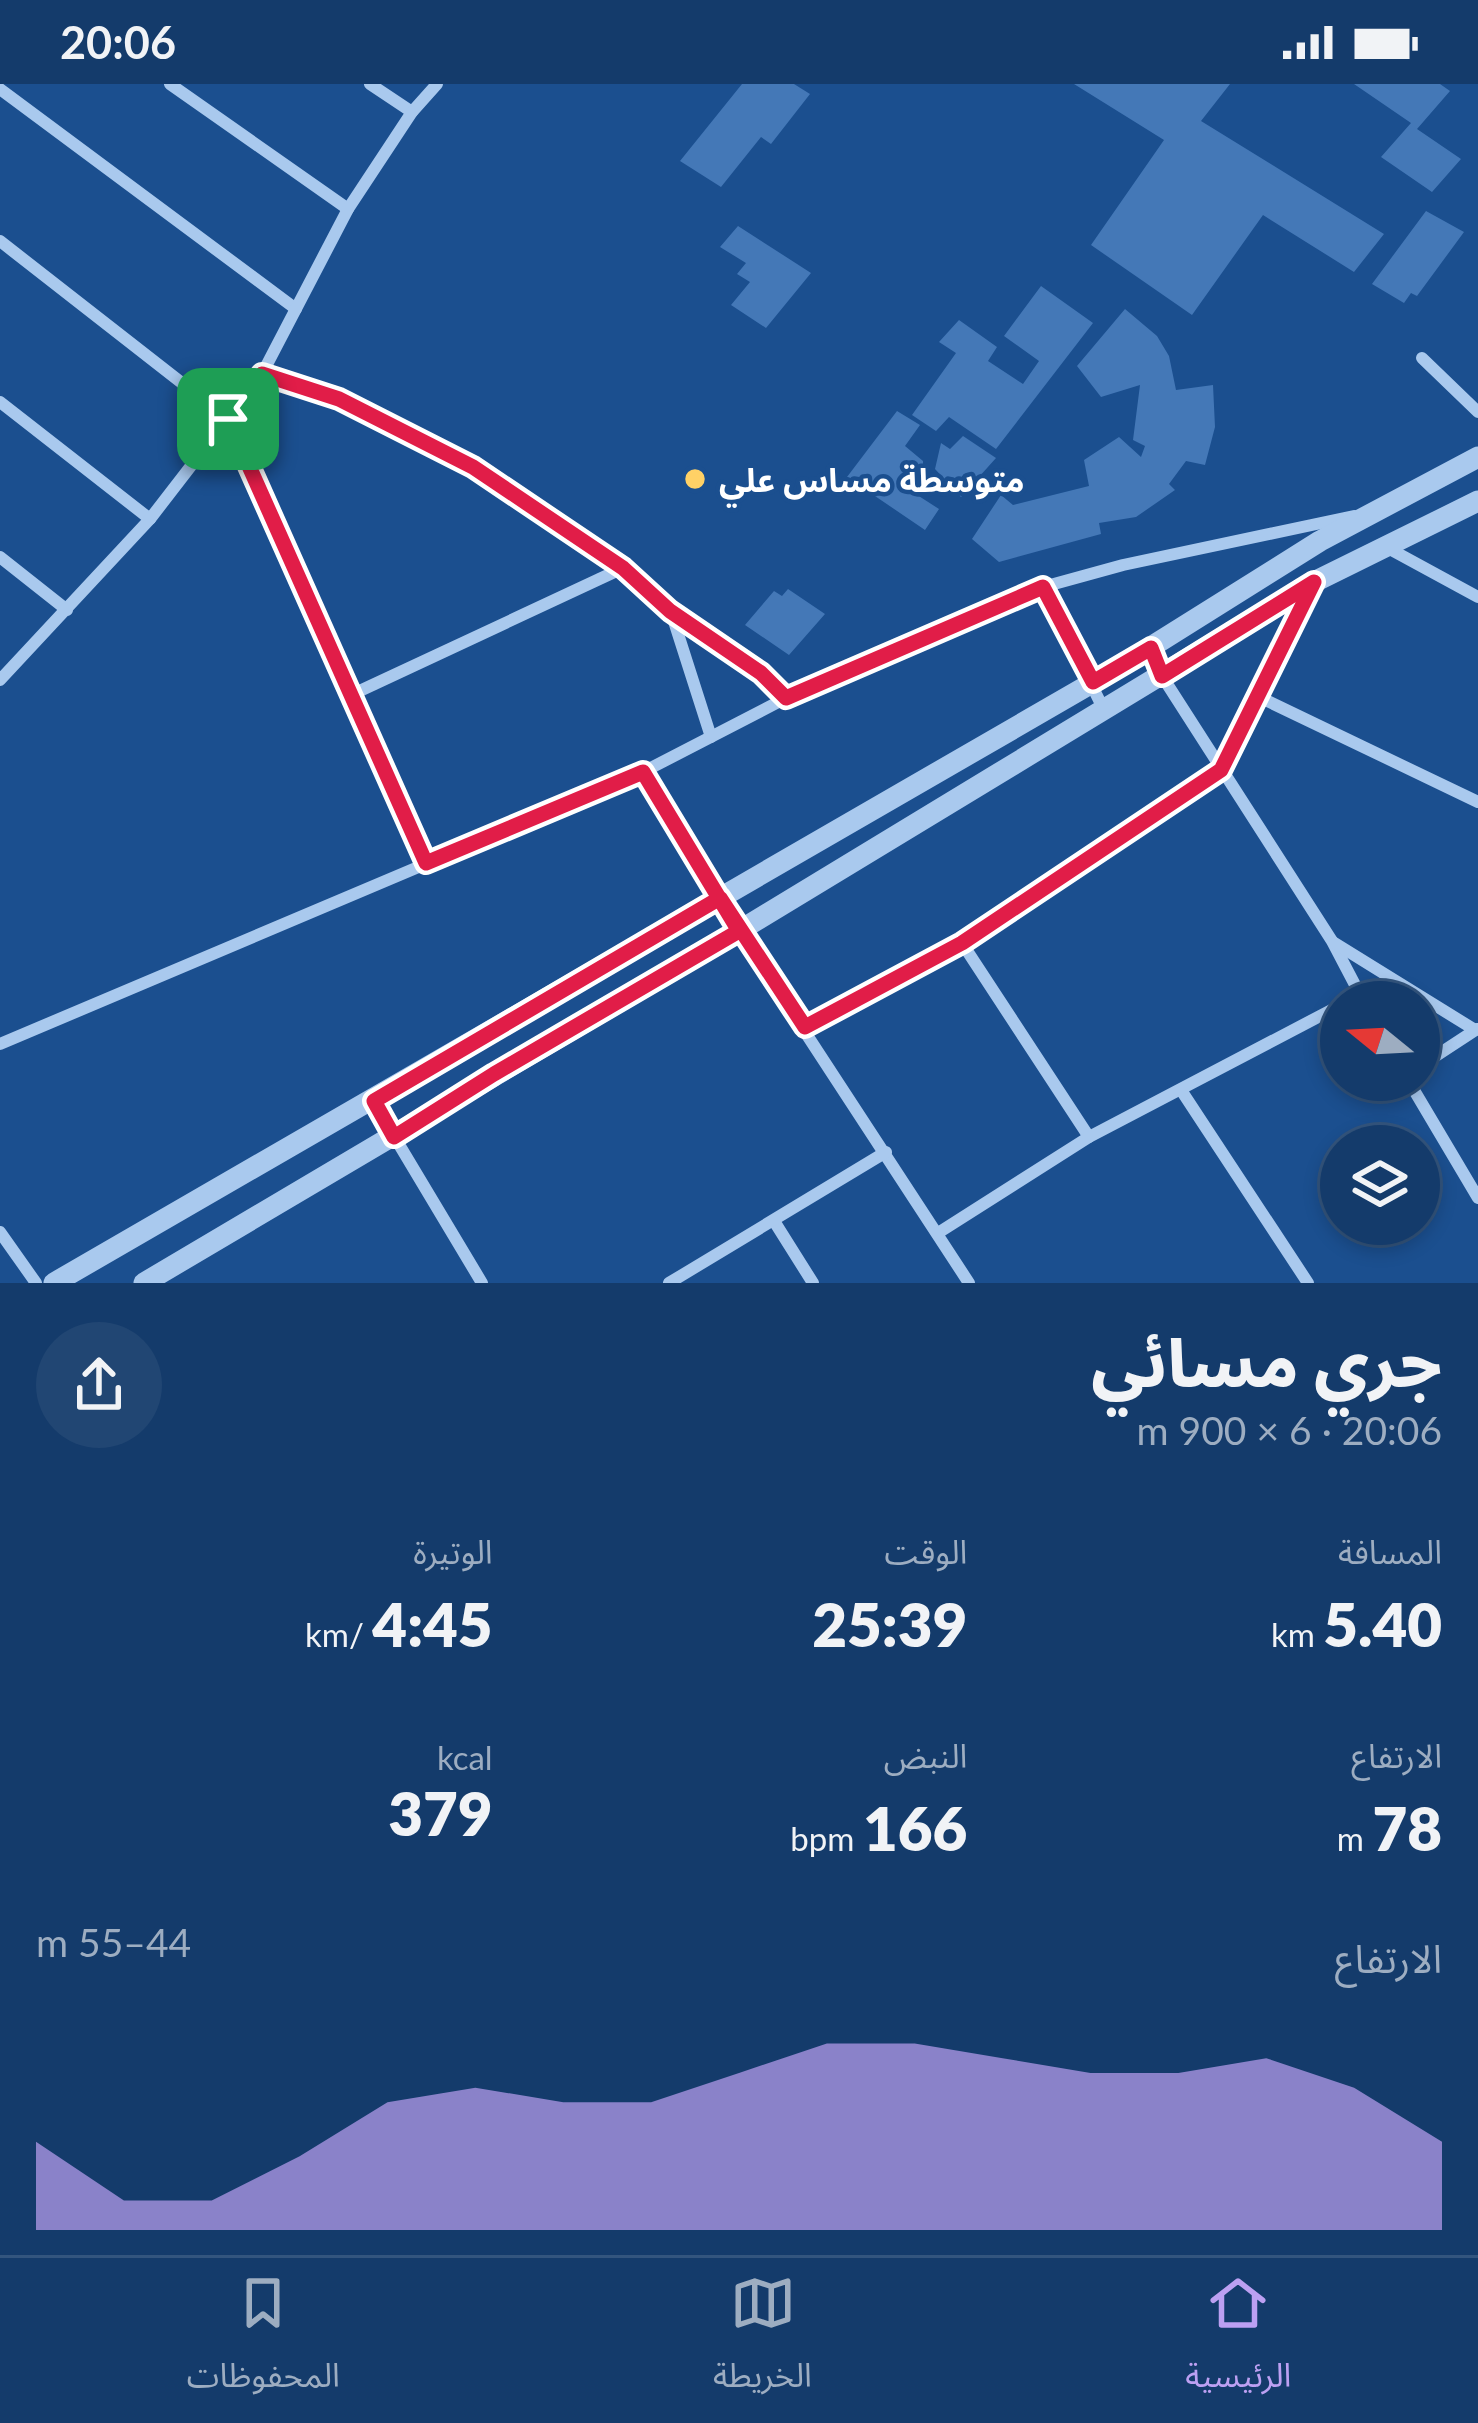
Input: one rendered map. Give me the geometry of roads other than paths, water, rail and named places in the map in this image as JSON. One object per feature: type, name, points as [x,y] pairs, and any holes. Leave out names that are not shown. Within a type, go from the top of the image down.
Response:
[{"type":"street","points":[[170,84],[348,209]]},
{"type":"street","points":[[370,84],[412,112]]},
{"type":"street","points":[[0,680],[150,519],[262,374],[348,209],[412,112],[437,84]]},
{"type":"street","points":[[0,88],[296,309]]},
{"type":"street","points":[[0,241],[228,419],[426,863]]},
{"type":"street","points":[[1422,358],[1478,412]]},
{"type":"street","points":[[262,374],[339,399],[473,467],[623,568],[670,611],[761,673],[786,698]]},
{"type":"street","points":[[0,402],[150,519]]},
{"type":"street","points":[[55,1283],[1151,648],[1240,588],[1478,458]]},
{"type":"street","points":[[144,1283],[739,931],[1314,582],[1478,501]]},
{"type":"street","points":[[0,1044],[643,772],[786,698],[1043,587],[1379,510]]},
{"type":"street","points":[[1384,546],[1478,597]]},
{"type":"street","points":[[0,557],[67,610]]},
{"type":"street","points":[[351,694],[623,568]]},
{"type":"street","points":[[805,1027],[962,943],[1221,770],[1314,582]]},
{"type":"street","points":[[1043,587],[1104,710]]},
{"type":"street","points":[[670,611],[711,737]]},
{"type":"street","points":[[1151,648],[1162,676],[1332,941],[1346,981]]},
{"type":"street","points":[[1257,696],[1478,802]]},
{"type":"street","points":[[643,772],[739,931],[969,1283]]},
{"type":"street","points":[[1332,941],[1476,1029],[1440,1053]]},
{"type":"street","points":[[962,943],[1089,1137]]},
{"type":"street","points":[[577,978],[598,1012]]},
{"type":"street","points":[[938,1233],[1089,1137],[1320,1018]]},
{"type":"street","points":[[1181,1090],[1308,1283]]},
{"type":"street","points":[[374,1101],[482,1283]]},
{"type":"street","points":[[1420,1101],[1478,1198]]},
{"type":"street","points":[[669,1283],[886,1152]]},
{"type":"street","points":[[774,1221],[813,1283]]},
{"type":"street","points":[[0,1232],[36,1283]]},
{"type":"place","name":"متوسطة مساس علي","points":[[695,479]]}]
